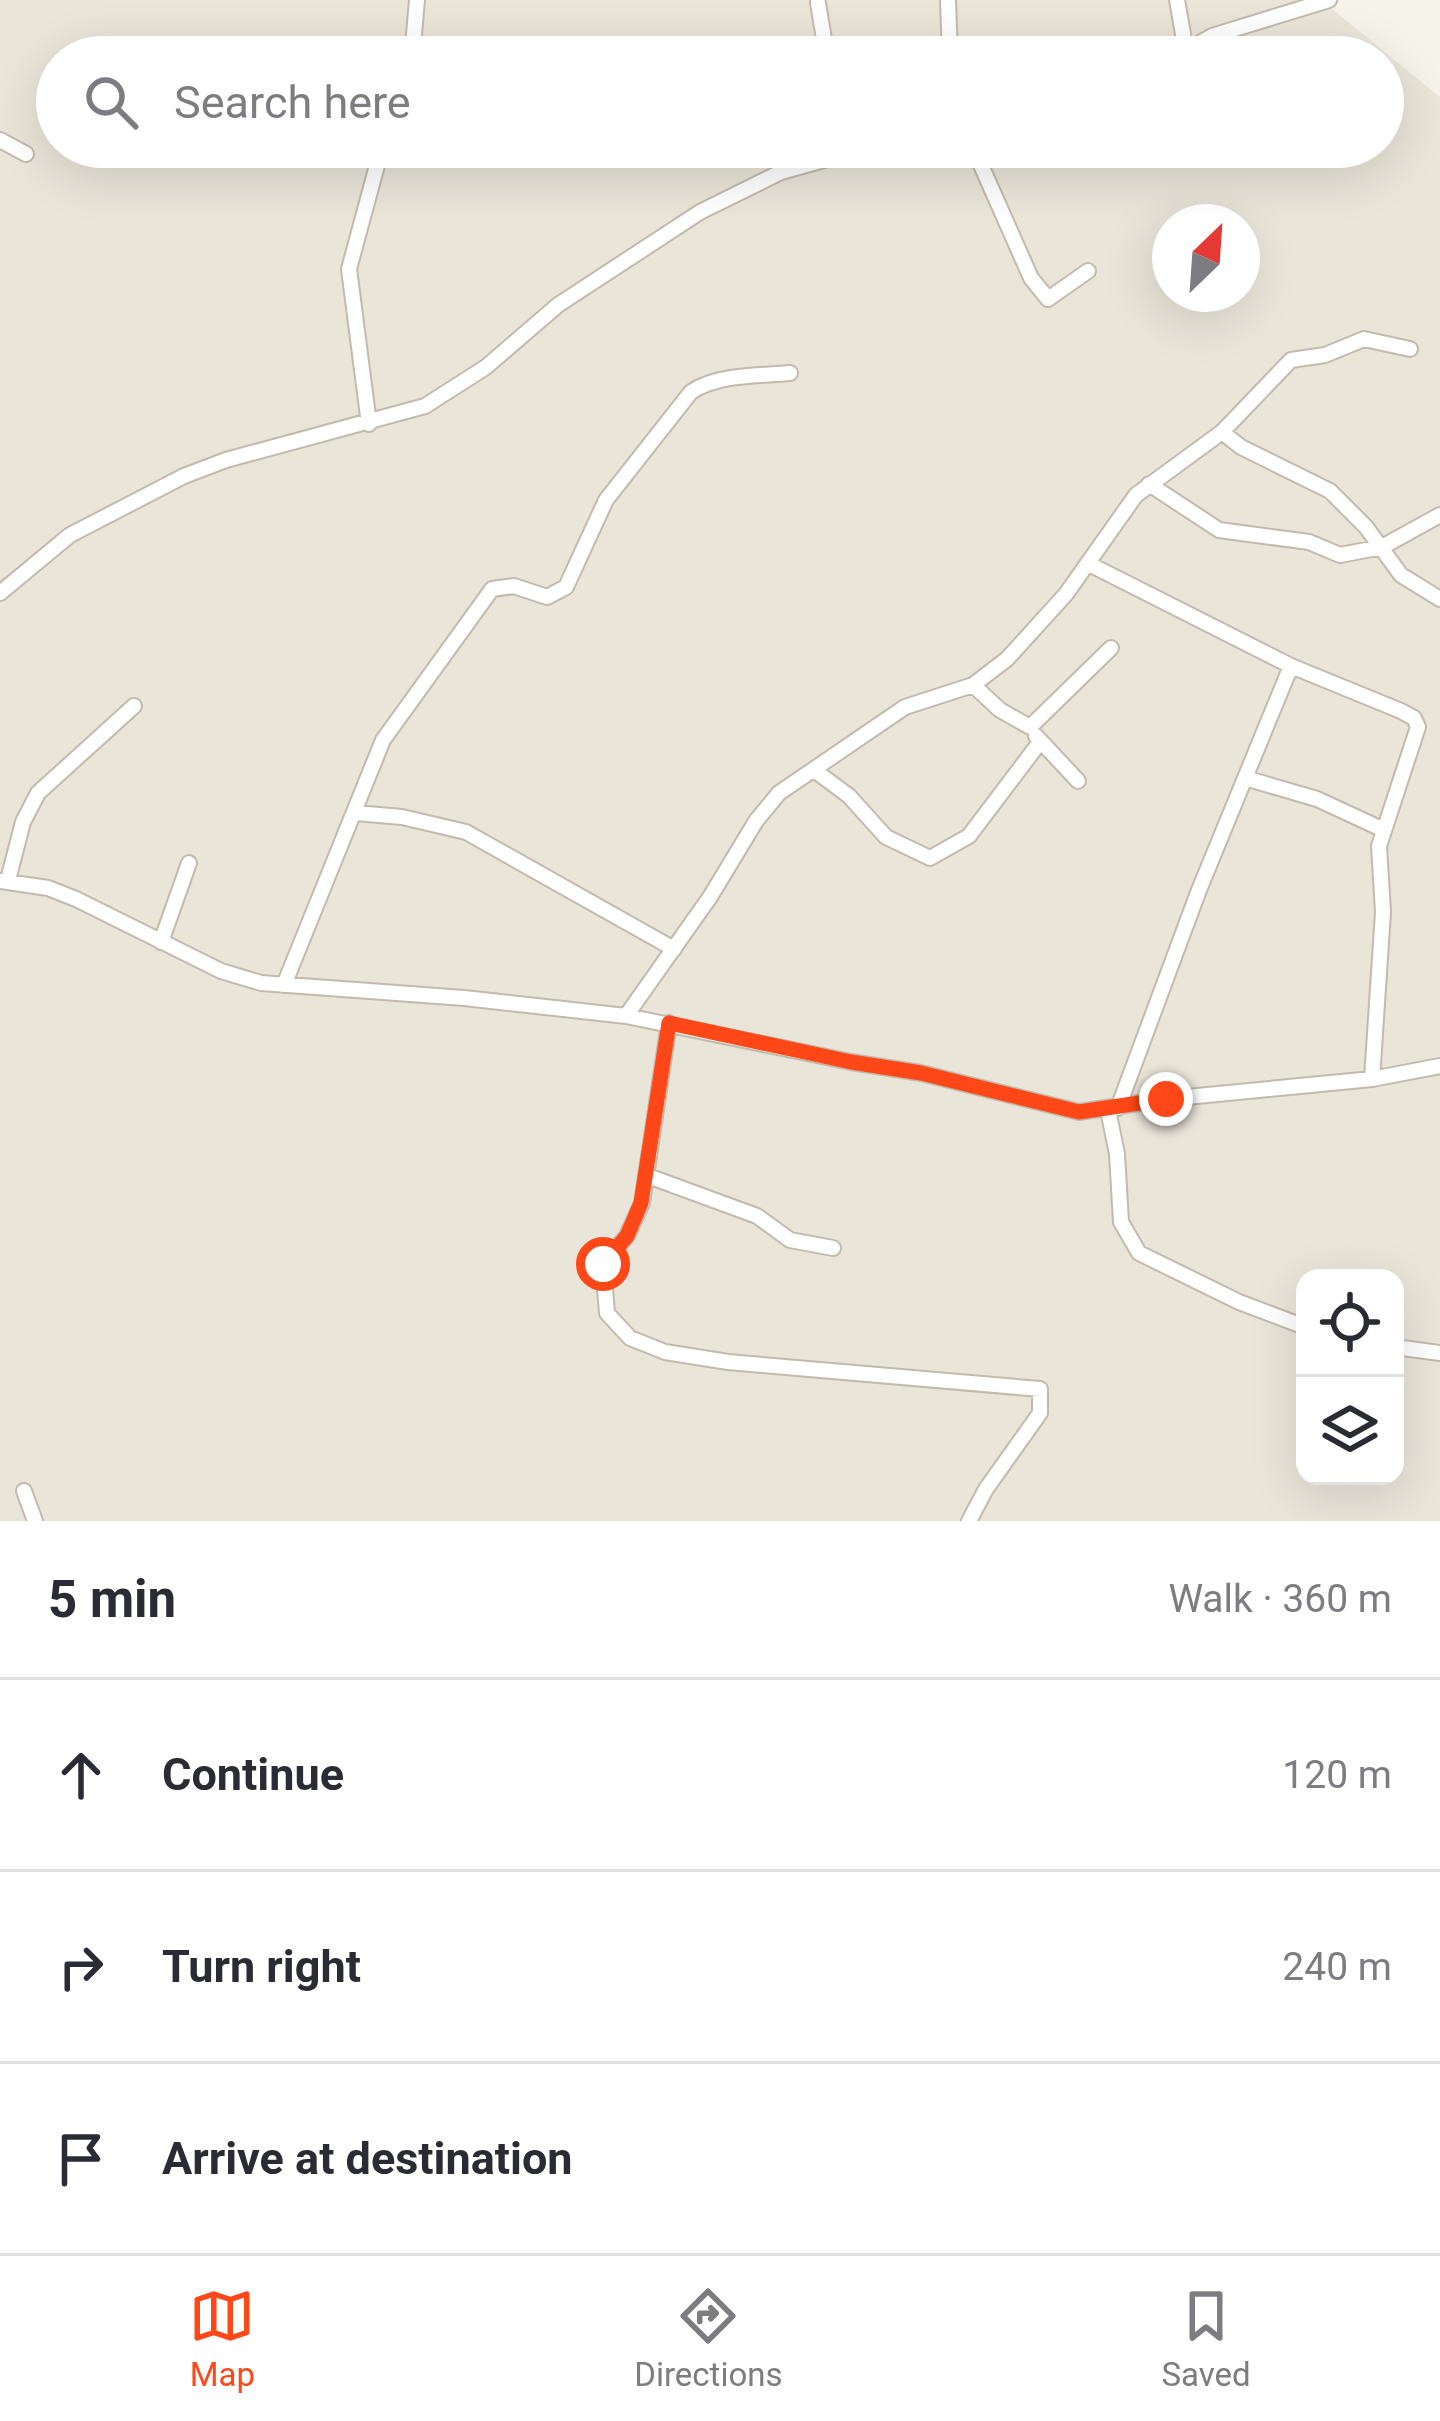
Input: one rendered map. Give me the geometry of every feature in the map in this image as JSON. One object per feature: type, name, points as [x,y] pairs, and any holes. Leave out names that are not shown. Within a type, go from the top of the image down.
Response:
[{"type":"street","points":[[414,36],[417,0]]},
{"type":"street","points":[[948,0],[949,36]]},
{"type":"street","points":[[1178,0],[1179,36]]},
{"type":"street","points":[[1212,36],[1329,0]]},
{"type":"street","points":[[818,3],[824,36]]},
{"type":"street","points":[[0,140],[26,154]]},
{"type":"street","points":[[369,424],[349,269],[376,168]]},
{"type":"street","points":[[0,593],[70,535],[184,476],[262,450],[369,424],[444,396],[558,305],[700,212],[795,168]]},
{"type":"street","points":[[982,168],[1041,293],[1048,299],[1058,295],[1088,271]]},
{"type":"street","points":[[626,1016],[766,807],[905,707],[974,685],[1029,638],[1089,564],[1125,506],[1222,432],[1291,360],[1325,355],[1364,339],[1410,349]]},
{"type":"street","points":[[284,986],[383,740],[493,589],[514,586],[547,598],[566,587],[606,500],[691,392],[722,380],[790,373]]},
{"type":"street","points":[[1222,432],[1241,447],[1330,491],[1408,582],[1440,599]]},
{"type":"street","points":[[1149,484],[1220,530],[1313,543],[1340,555],[1382,547],[1440,515]]},
{"type":"street","points":[[1089,564],[1291,666],[1414,718],[1418,727],[1379,846],[1383,912],[1372,1079]]},
{"type":"street","points":[[1030,727],[1111,648]]},
{"type":"street","points":[[1291,666],[1113,1109],[1121,1222],[1139,1253],[1296,1324]]},
{"type":"street","points":[[974,685],[1000,710],[1030,727],[1078,781]]},
{"type":"street","points":[[134,706],[38,793],[4,881],[48,888],[76,899],[221,971],[284,986],[464,998],[669,1023],[921,1073],[1079,1112],[1372,1079],[1440,1066]]},
{"type":"street","points":[[814,770],[849,796],[886,837],[930,858],[969,836],[1040,742]]},
{"type":"street","points":[[1245,778],[1317,799],[1384,830]]},
{"type":"street","points":[[356,813],[466,832],[674,949]]},
{"type":"street","points":[[161,943],[189,863]]},
{"type":"street","points":[[669,1023],[648,1176],[627,1236],[603,1264],[607,1313],[630,1338],[665,1352],[728,1362],[1040,1389],[1040,1413],[969,1521]]},
{"type":"street","points":[[648,1176],[757,1216],[790,1240],[833,1248]]},
{"type":"street","points":[[1404,1349],[1440,1353]]},
{"type":"street","points":[[24,1492],[34,1521]]},
{"type":"shaded area","points":[[0,0],[1321,0],[1365,36],[36,36],[36,168],[1404,168],[1404,68],[1440,97],[1440,1521],[0,1521]]},
{"type":"route","points":[[603,1264],[627,1236],[641,1203],[669,1023],[921,1073],[1079,1112],[1166,1099]]}]
